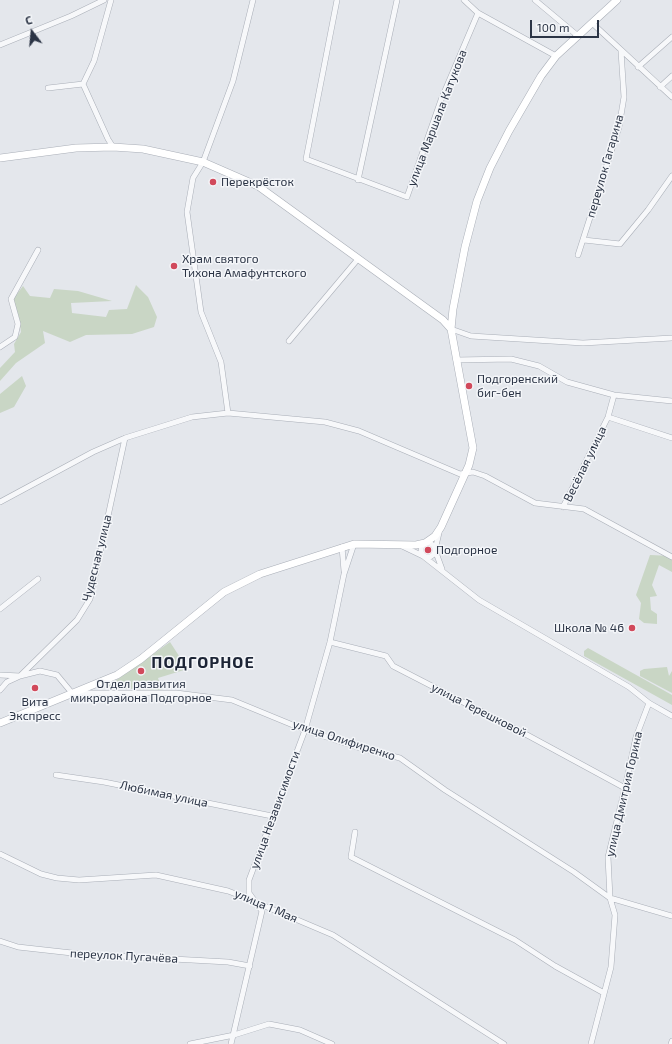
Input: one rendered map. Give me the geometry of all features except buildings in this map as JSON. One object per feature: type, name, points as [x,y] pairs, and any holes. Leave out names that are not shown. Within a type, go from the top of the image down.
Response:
[{"type":"street","points":[[0,44],[71,16],[104,0]]},
{"type":"street","points":[[83,84],[94,61],[111,0]]},
{"type":"street","points":[[228,413],[220,362],[201,312],[187,212],[194,178],[203,162],[233,81],[253,0]]},
{"type":"street","name":"улица Маршала Катукова","points":[[337,0],[306,159],[407,198],[441,100],[478,13]]},
{"type":"street","points":[[358,180],[397,0]]},
{"type":"street","points":[[464,0],[478,13],[556,56]]},
{"type":"street","points":[[535,0],[578,36]]},
{"type":"street","points":[[423,556],[421,549],[425,543],[435,536],[441,527],[472,456],[473,439],[451,329],[453,309],[465,247],[477,201],[490,168],[509,131],[542,76],[556,56],[617,0]]},
{"type":"street","points":[[592,23],[660,88],[672,97]]},
{"type":"street","points":[[638,67],[672,37]]},
{"type":"street","name":"переулок Гагарина","points":[[578,255],[619,127],[624,97],[621,51]]},
{"type":"street","points":[[660,88],[672,76]]},
{"type":"street","points":[[48,88],[83,84]]},
{"type":"street","points":[[83,84],[108,139],[114,147]]},
{"type":"street","points":[[0,158],[76,148],[114,147],[143,149],[203,162],[258,186],[443,320],[451,329],[470,336],[583,343],[672,338]]},
{"type":"street","points":[[584,240],[620,244],[648,210],[672,176]]},
{"type":"street","points":[[0,347],[15,336],[18,324],[11,299],[38,250]]},
{"type":"street","points":[[289,341],[358,259]]},
{"type":"street","points":[[456,360],[511,359],[539,366],[567,382],[614,395],[672,401]]},
{"type":"street","points":[[608,417],[614,395]]},
{"type":"street","points":[[0,502],[93,452],[125,438],[192,417],[228,413],[325,422],[359,431],[460,474],[473,472],[485,476],[535,503],[584,509],[672,557]]},
{"type":"street","name":"Весёлая улица","points":[[563,507],[608,417],[672,438]]},
{"type":"street","name":"Чудесная улица","points":[[0,690],[7,682],[20,676],[77,620],[90,599],[125,438]]},
{"type":"street","points":[[423,556],[430,557],[434,554],[441,527]]},
{"type":"street","points":[[0,723],[117,675],[168,638],[200,609],[239,583],[283,565],[354,544],[400,546],[425,543],[432,544],[445,573]]},
{"type":"street","points":[[344,574],[354,544]]},
{"type":"street","points":[[400,546],[423,556],[478,600],[580,657],[629,687],[648,703],[672,716]]},
{"type":"street","points":[[342,547],[344,574]]},
{"type":"street","name":"улица Независимости","points":[[231,1044],[262,911],[248,894],[248,887],[272,816],[305,730],[330,642],[344,574]]},
{"type":"street","points":[[0,609],[38,579]]},
{"type":"street","name":"улица Терешковой","points":[[330,642],[386,656],[393,666],[625,788]]},
{"type":"street","points":[[0,676],[20,676],[40,671],[57,675],[72,693]]},
{"type":"street","name":"улица Олифиренко","points":[[72,693],[176,693],[232,700],[305,730],[357,747],[400,758],[445,790],[574,872],[610,898],[672,916]]},
{"type":"street","name":"улица Дмитрия Горина","points":[[591,1044],[611,967],[615,915],[610,898],[608,857],[636,737],[648,703]]},
{"type":"street","name":"Любимая улица","points":[[56,775],[104,782],[272,816]]},
{"type":"street","points":[[355,832],[351,857],[516,940],[555,966],[604,992]]},
{"type":"street","name":"улица 1 Мая","points":[[0,854],[41,874],[57,878],[79,880],[156,875],[228,891],[255,901],[333,935],[504,1044]]},
{"type":"street","name":"переулок Пугачёва","points":[[0,941],[18,947],[81,954],[228,962],[250,966]]},
{"type":"street","points":[[190,1044],[234,1035],[269,1024],[300,1030],[332,1044]]},
{"type":"green space","points":[[136,285],[148,297],[157,317],[154,327],[132,334],[86,335],[70,342],[43,331],[45,343],[16,363],[0,381],[0,368],[15,352],[14,344],[21,332],[19,318],[13,299],[23,286],[30,296],[50,298],[54,289],[78,291],[112,301],[71,303],[72,313],[106,317],[109,310],[127,309]]},
{"type":"green space","points":[[22,376],[26,386],[14,407],[0,413],[0,394]]},
{"type":"green space","points":[[650,555],[672,556],[672,572],[659,565],[652,585],[657,596],[650,597],[651,610],[657,614],[657,624],[644,623],[639,619],[641,603],[636,595]]},
{"type":"green space","points":[[170,642],[183,662],[184,670],[158,678],[162,690],[108,688],[108,686]]},
{"type":"green space","points":[[588,648],[672,695],[672,705],[584,656],[584,651]]},
{"type":"green space","points":[[667,667],[669,676],[672,671],[672,693],[640,676],[640,671],[644,669]]},
{"type":"place","name":"Перекрёсток","points":[[213,182]]},
{"type":"place","name":"Храм святого Тихона Амафунтского","points":[[174,266]]},
{"type":"place","name":"Подгоренский биг-бен","points":[[469,386]]},
{"type":"place","name":"Подгорное","points":[[428,550]]},
{"type":"place","name":"Школа № 46","points":[[632,628]]},
{"type":"place","name":"Отдел развития микрорайона Подгорное","points":[[141,671]]},
{"type":"place","name":"Вита Экспресс","points":[[35,688]]},
{"type":"district","name":"ПОДГОРНОЕ","points":[[203,663]]}]
